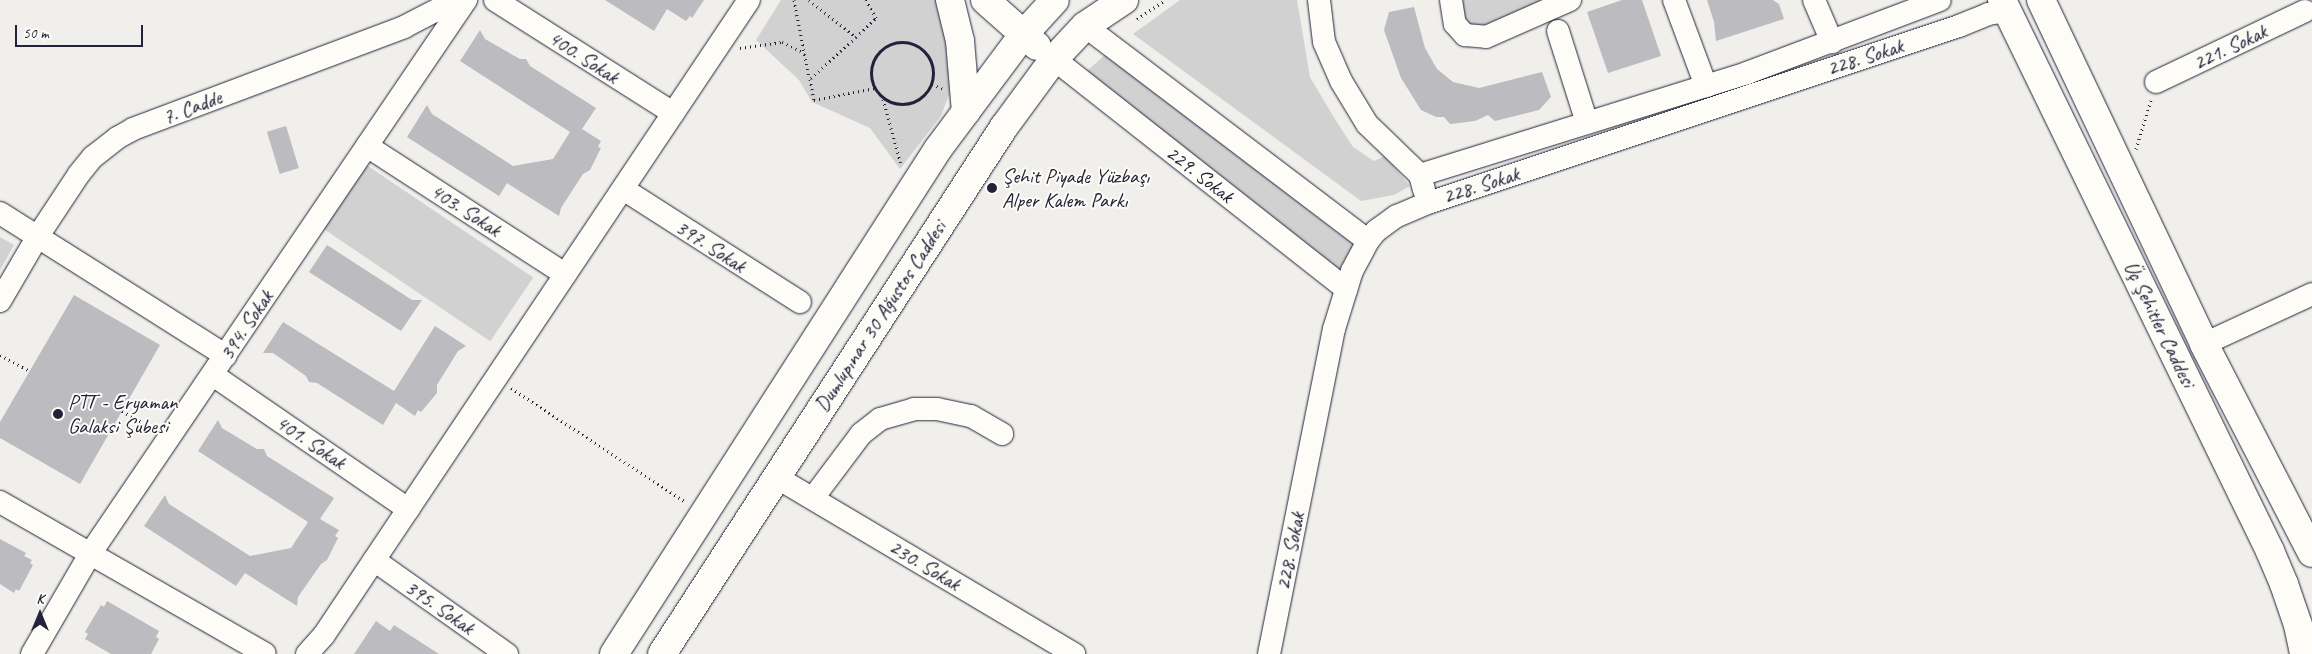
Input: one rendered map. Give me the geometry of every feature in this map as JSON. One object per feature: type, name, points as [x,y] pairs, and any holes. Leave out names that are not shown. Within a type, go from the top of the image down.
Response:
[{"type":"main road","points":[[950,0],[960,41],[966,112]]},
{"type":"main road","points":[[986,0],[1054,59]]},
{"type":"main road","name":"Dumlupınar 30 Ağustos Caddesi","points":[[662,654],[989,148],[1054,59],[1085,26],[1124,0]]},
{"type":"main road","name":"Üç Şehitler Caddesi","points":[[2040,0],[2204,344],[2312,554]]},
{"type":"main road","points":[[1052,1],[1085,26]]},
{"type":"main road","name":"Dumlupınar 30 Ağustos Caddesi","points":[[614,654],[918,180],[1023,34],[1052,1]]},
{"type":"main road","name":"Üç Şehitler Caddesi","points":[[2005,5],[2270,551],[2298,625],[2304,654]]},
{"type":"street","name":"7. Cadde","points":[[0,301],[38,236],[78,174],[92,157],[125,133],[404,27],[456,0]]},
{"type":"street","name":"394. Sokak","points":[[32,654],[90,554],[466,0]]},
{"type":"street","name":"400. Sokak","points":[[496,0],[673,113]]},
{"type":"street","points":[[308,654],[320,641],[749,0]]},
{"type":"street","points":[[1320,0],[1324,42],[1341,81],[1367,124],[1420,175],[1428,203]]},
{"type":"street","points":[[1451,0],[1455,24],[1465,35],[1486,37],[1570,0]]},
{"type":"street","points":[[1674,0],[1706,86]]},
{"type":"street","points":[[1814,0],[1832,42]]},
{"type":"street","points":[[1420,175],[1706,86],[1832,42],[1942,0],[1960,26]]},
{"type":"street","name":"228. Sokak","points":[[1269,654],[1334,329],[1352,271],[1368,241],[1386,222],[1428,203],[1960,26],[2005,5]]},
{"type":"street","name":"221. Sokak","points":[[2156,82],[2306,12]]},
{"type":"street","points":[[1085,26],[1368,241]]},
{"type":"street","points":[[1558,31],[1587,123]]},
{"type":"street","name":"229. Sokak","points":[[1054,59],[1346,289]]},
{"type":"street","name":"403. Sokak","points":[[367,146],[565,274]]},
{"type":"street","name":"397. Sokak","points":[[623,189],[800,302]]},
{"type":"street","points":[[0,214],[38,236],[226,356]]},
{"type":"street","points":[[2204,344],[2312,294]]},
{"type":"street","name":"401. Sokak","points":[[213,375],[408,508]]},
{"type":"street","points":[[813,498],[861,434],[880,418],[914,409],[937,409],[971,416],[1002,434]]},
{"type":"street","name":"230. Sokak","points":[[776,477],[1074,654]]},
{"type":"street","points":[[0,502],[261,653]]},
{"type":"street","name":"395. Sokak","points":[[374,560],[507,654]]},
{"type":"path","points":[[794,0],[814,100],[875,88]]},
{"type":"path","points":[[809,0],[856,37]]},
{"type":"path","points":[[810,78],[876,18],[866,0]]},
{"type":"path","points":[[720,43],[744,49],[782,42],[805,53]]},
{"type":"path","points":[[883,98],[900,105],[909,104],[925,96],[933,80],[934,71],[928,54],[913,44],[895,42],[887,46],[874,58],[871,67],[871,76],[875,88],[883,98],[900,165],[918,180]]},
{"type":"path","points":[[2127,183],[2156,82]]},
{"type":"path","points":[[0,355],[30,371]]},
{"type":"path","points":[[496,378],[704,514]]},
{"type":"path","points":[[122,411],[170,438]]},
{"type":"shaded area","points":[[781,0],[936,0],[947,43],[951,89],[941,116],[900,169],[870,128],[812,102],[799,80],[756,40]]},
{"type":"shaded area","points":[[1180,0],[1297,0],[1310,77],[1333,116],[1353,147],[1374,161],[1385,156],[1410,186],[1394,195],[1361,201],[1133,34]]},
{"type":"shaded area","points":[[1463,0],[1554,0],[1483,33],[1461,18]]},
{"type":"shaded area","points":[[1105,55],[1109,55],[1341,235],[1364,244],[1340,274],[1087,71]]},
{"type":"shaded area","points":[[365,164],[533,278],[490,341],[322,228]]},
{"type":"shaded area","points":[[0,237],[14,245],[0,270]]},
{"type":"building","points":[[605,0],[704,0],[692,18],[690,16],[686,21],[667,9],[654,31]]},
{"type":"building","points":[[1622,0],[1642,0],[1661,56],[1608,73],[1587,12]]},
{"type":"building","points":[[1707,0],[1773,0],[1779,4],[1784,19],[1716,41],[1714,22]]},
{"type":"building","points":[[1414,7],[1425,48],[1437,69],[1453,82],[1479,88],[1542,72],[1551,97],[1539,110],[1495,121],[1488,115],[1475,121],[1450,124],[1444,117],[1436,117],[1421,110],[1401,78],[1384,30],[1389,12]]},
{"type":"building","points":[[480,30],[485,39],[520,59],[526,59],[530,66],[596,108],[582,129],[601,141],[598,147],[601,148],[590,170],[583,174],[561,208],[559,216],[507,183],[499,196],[407,137],[427,105],[432,114],[513,166],[553,159],[570,132],[460,61]]},
{"type":"building","points":[[286,126],[299,168],[280,174],[267,132]]},
{"type":"building","points":[[327,245],[412,300],[422,300],[401,331],[309,272]]},
{"type":"building","points":[[74,295],[160,345],[80,484],[0,438],[0,422]]},
{"type":"building","points":[[283,322],[394,391],[435,326],[466,346],[458,351],[437,385],[437,393],[421,412],[418,410],[415,416],[396,403],[383,425],[317,383],[309,382],[306,376],[273,353],[263,353]]},
{"type":"building","points":[[218,420],[222,428],[257,449],[264,449],[267,456],[334,498],[320,519],[339,530],[335,536],[338,538],[327,560],[321,564],[298,597],[297,606],[245,573],[236,586],[144,526],[165,495],[169,504],[250,556],[291,548],[308,522],[198,451]]},
{"type":"building","points":[[0,539],[26,553],[24,556],[32,560],[30,563],[33,565],[19,591],[16,589],[14,593],[0,584]]},
{"type":"building","points":[[107,601],[159,631],[156,637],[159,639],[151,654],[111,654],[85,639],[88,634],[85,632],[101,605],[104,607]]},
{"type":"building","points":[[376,621],[390,631],[394,625],[439,654],[354,654]]},
{"type":"place","name":"Şehit Piyade Yüzbaşı Alper Kalem Parkı","points":[[992,188]]},
{"type":"place","name":"PTT - Eryaman Galaksi Şubesi","points":[[58,414]]}]
